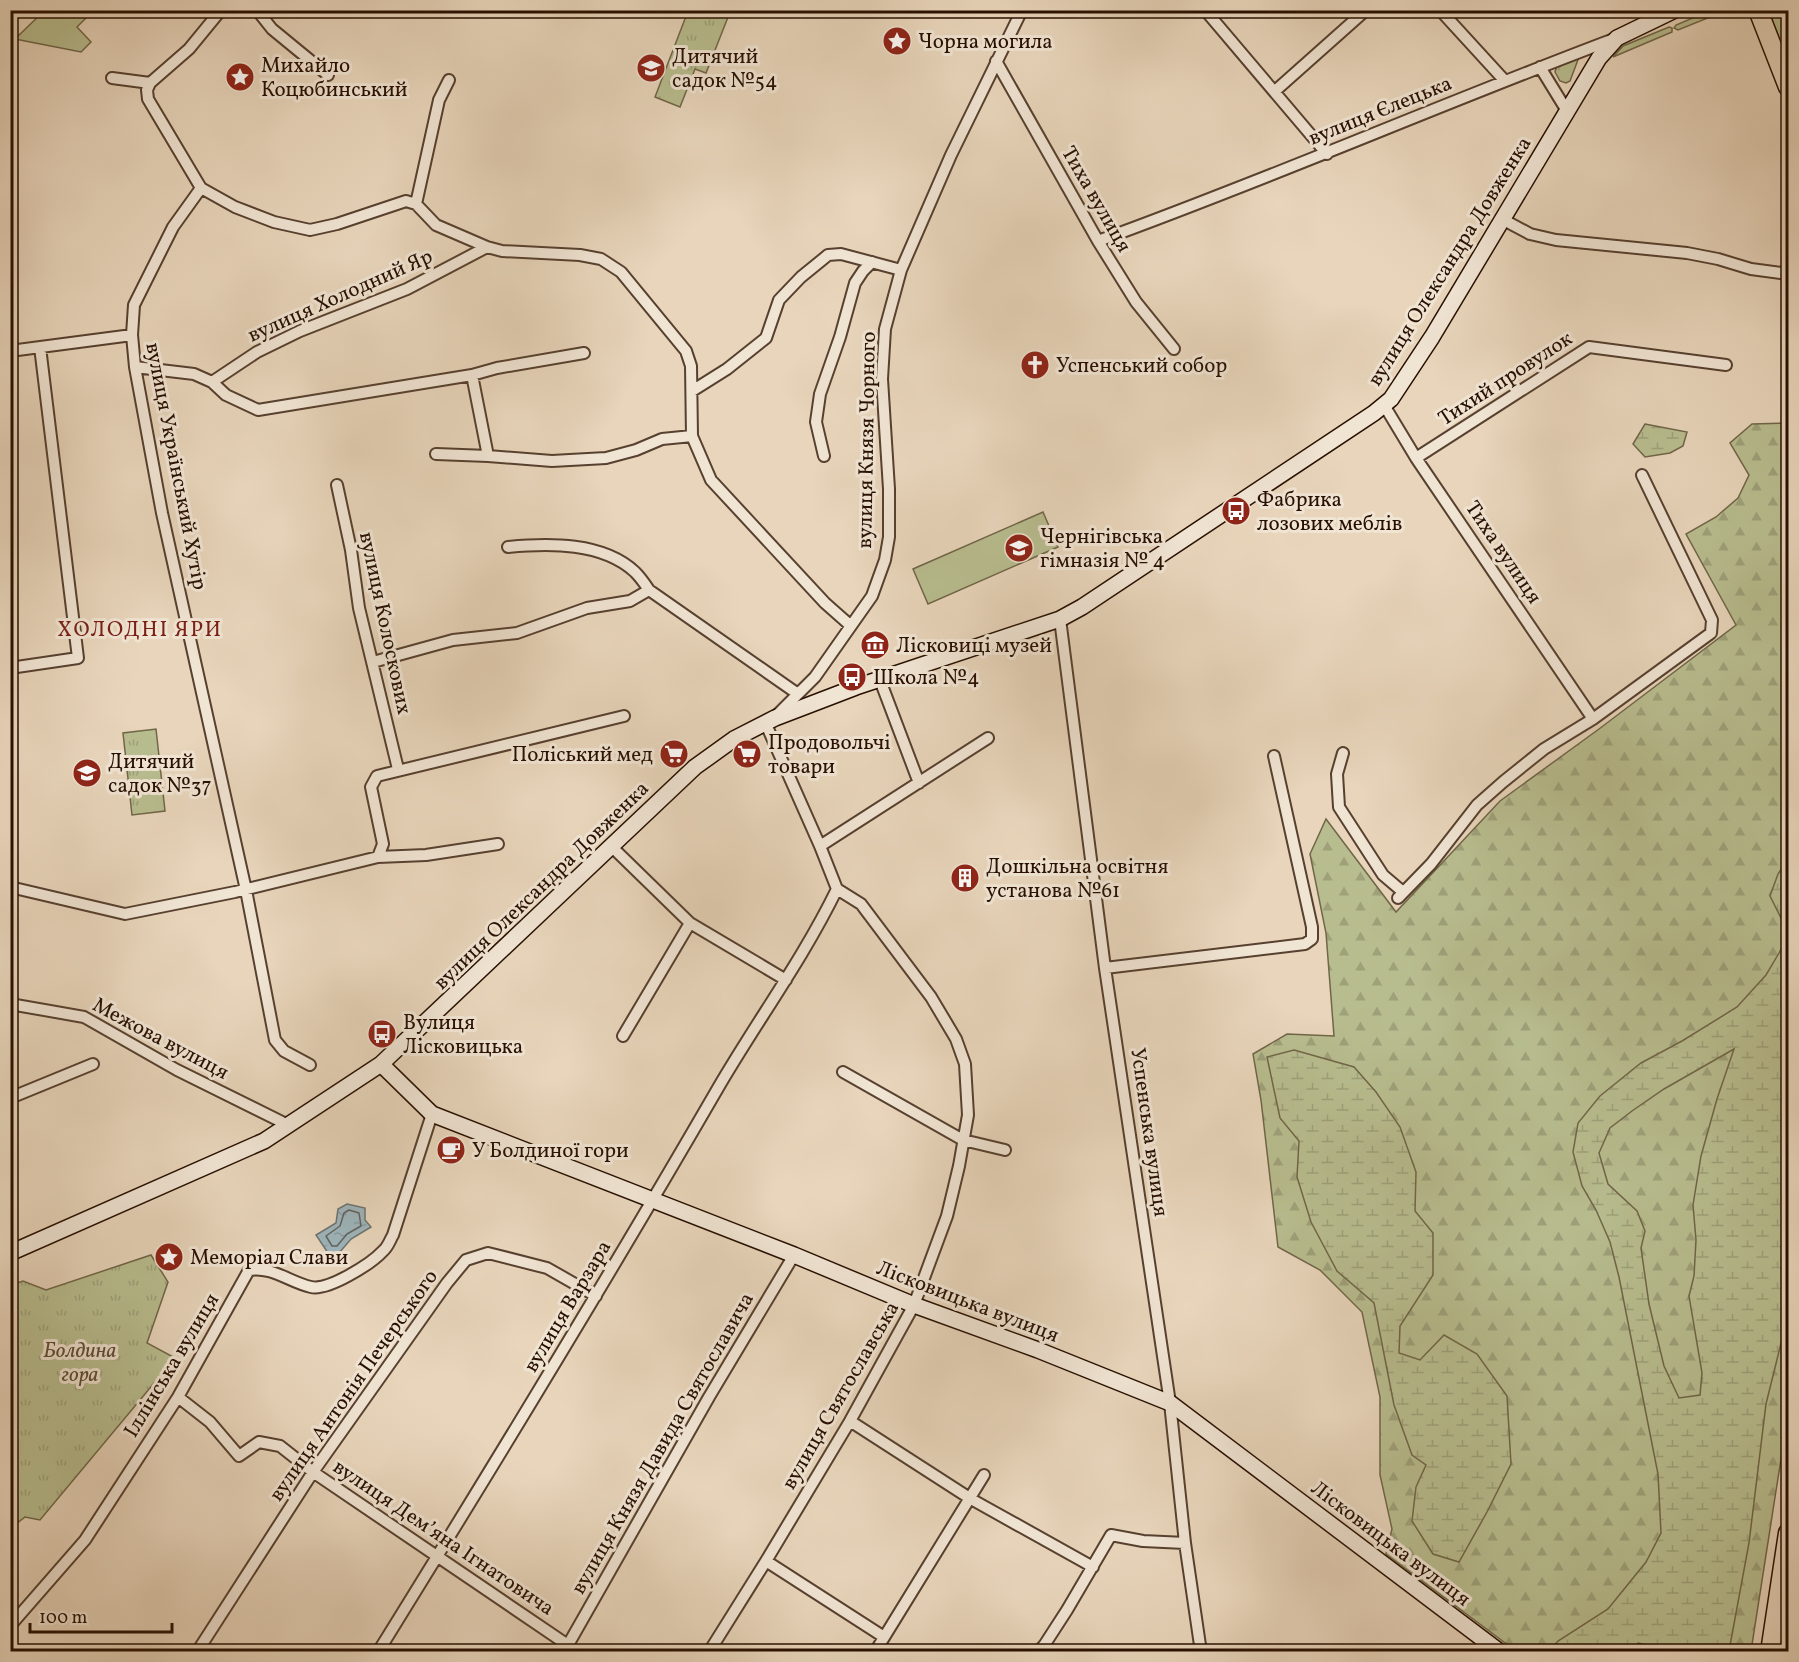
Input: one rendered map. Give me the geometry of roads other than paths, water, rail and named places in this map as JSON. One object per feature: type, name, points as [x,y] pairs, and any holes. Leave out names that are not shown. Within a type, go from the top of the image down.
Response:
[{"type":"main road","name":"вулиця Єлецька","points":[[1617,38],[1675,10]]},
{"type":"main road","points":[[1758,10],[1788,87]]},
{"type":"main road","name":"вулиця Олександра Довженка","points":[[10,1253],[264,1142],[381,1064],[695,767],[734,739],[770,720],[1060,619],[1082,607],[1384,405],[1391,399],[1432,337],[1599,58],[1617,38]]},
{"type":"main road","name":"Лісковицька вулиця","points":[[381,1064],[432,1114],[794,1255],[914,1305],[1038,1350],[1170,1403],[1500,1652]]},
{"type":"main road","points":[[1770,1652],[1788,1533]]},
{"type":"street","points":[[221,10],[189,49],[150,82],[147,90],[148,99],[201,188],[235,207],[274,222],[310,230],[337,224],[406,201],[416,204],[436,225],[487,248],[580,255],[601,259],[621,272],[686,351],[691,366],[692,436],[711,480],[825,603],[851,626]]},
{"type":"street","points":[[257,10],[272,28],[328,75]]},
{"type":"street","name":"вулиця Князя Чорного","points":[[770,720],[815,677],[872,596],[885,560],[889,537],[889,489],[882,379],[885,329],[901,270],[943,172],[1022,10]]},
{"type":"street","points":[[1206,10],[1327,154]]},
{"type":"street","points":[[1275,91],[1366,10]]},
{"type":"street","points":[[1440,10],[1505,81]]},
{"type":"street","name":"вулиця Єлецька","points":[[1098,241],[1327,154],[1617,38]]},
{"type":"street","name":"Тиха вулиця","points":[[996,61],[1098,241],[1136,302],[1174,349]]},
{"type":"street","points":[[1540,67],[1567,111]]},
{"type":"street","points":[[112,78],[150,82]]},
{"type":"street","points":[[416,204],[439,100],[449,80]]},
{"type":"street","name":"вулиця Український Хутір","points":[[201,188],[173,227],[134,305],[132,335],[135,367],[162,513],[246,890],[275,1040],[284,1051],[310,1065]]},
{"type":"street","points":[[1502,219],[1530,234],[1556,240],[1687,253],[1752,269],[1788,273]]},
{"type":"street","name":"вулиця Холодний Яр","points":[[212,382],[256,352],[407,289],[487,248]]},
{"type":"street","points":[[692,391],[727,369],[766,338],[779,300],[801,277],[828,255],[842,254],[901,270]]},
{"type":"street","points":[[824,456],[816,422],[820,394],[840,337],[855,283],[872,262]]},
{"type":"street","points":[[10,351],[132,335]]},
{"type":"street","points":[[10,668],[78,658],[40,347]]},
{"type":"street","name":"Тихий провулок","points":[[1416,458],[1589,347],[1726,365]]},
{"type":"street","points":[[135,367],[194,374],[212,382],[226,395],[258,410],[472,375],[497,368],[584,353]]},
{"type":"street","points":[[472,375],[488,456]]},
{"type":"street","name":"Тиха вулиця","points":[[1384,405],[1416,458],[1593,719]]},
{"type":"street","points":[[436,454],[552,460],[606,458],[636,450],[662,439],[692,436]]},
{"type":"street","points":[[1343,753],[1337,774],[1339,807],[1383,875],[1401,895],[1431,864],[1477,805],[1544,749],[1593,719],[1711,633],[1712,620],[1642,475]]},
{"type":"street","name":"вулиця Колоскових","points":[[337,485],[351,550],[359,608],[399,770]]},
{"type":"street","points":[[508,547],[553,545],[594,551],[617,560],[635,572],[649,590],[798,694]]},
{"type":"street","points":[[373,662],[453,640],[517,633],[587,608],[630,602],[649,590]]},
{"type":"street","name":"Успенська вулиця","points":[[1060,619],[1105,968],[1170,1403],[1185,1543],[1201,1652]]},
{"type":"street","points":[[880,680],[919,783]]},
{"type":"street","points":[[378,858],[383,844],[371,788],[377,776],[624,716]]},
{"type":"street","points":[[770,720],[837,889]]},
{"type":"street","points":[[820,846],[988,738]]},
{"type":"street","points":[[1105,968],[1305,944],[1312,939],[1312,927],[1274,756]]},
{"type":"street","points":[[10,887],[125,914],[246,890],[378,858],[426,855],[498,844]]},
{"type":"street","points":[[611,846],[690,922],[786,980]]},
{"type":"street","name":"вулиця Варзара","points":[[378,1652],[596,1296],[738,1053],[786,980],[837,889]]},
{"type":"street","name":"вулиця Святославська","points":[[709,1652],[850,1421],[914,1305],[946,1216],[968,1115],[965,1064],[956,1040],[931,997],[861,904],[837,889]]},
{"type":"street","points":[[623,1035],[690,922]]},
{"type":"street","name":"Межова вулиця","points":[[10,1004],[84,1017],[177,1070],[288,1125]]},
{"type":"street","points":[[10,1098],[93,1064]]},
{"type":"street","points":[[843,1072],[963,1140],[1005,1150]]},
{"type":"street","name":"Іллінська вулиця","points":[[10,1626],[86,1540],[178,1396],[249,1270],[261,1268],[310,1287],[320,1288],[354,1272],[384,1250],[393,1235],[432,1114]]},
{"type":"street","name":"вулиця Антонія Печерського","points":[[197,1652],[313,1472],[447,1283],[466,1260],[488,1253],[547,1268],[596,1296]]},
{"type":"street","name":"вулиця Князя Давида Святославича","points":[[566,1648],[709,1397],[794,1255]]},
{"type":"street","name":"вулиця Демʼяна Ігнатовича","points":[[178,1396],[210,1422],[239,1456],[259,1442],[280,1446],[313,1472],[437,1556],[566,1648],[578,1652]]},
{"type":"street","points":[[850,1421],[971,1499],[1093,1567]]},
{"type":"street","points":[[875,1652],[984,1475]]},
{"type":"street","points":[[1038,1652],[1111,1535],[1143,1541],[1185,1543]]},
{"type":"street","points":[[766,1561],[884,1637]]},
{"type":"water","points":[[347,1204],[365,1208],[365,1220],[371,1227],[351,1239],[339,1253],[328,1253],[316,1235],[336,1223],[338,1209]]},
{"type":"place","name":"Чорна могила","points":[[897,41]]},
{"type":"place","name":"Дитячий садок №54","points":[[651,68]]},
{"type":"place","name":"Михайло Коцюбинський","points":[[240,77]]},
{"type":"place","name":"Успенський собор","points":[[1035,365]]},
{"type":"place","name":"Фабрика лозових меблів","points":[[1236,511]]},
{"type":"place","name":"Чернігівська гімназія № 4","points":[[1019,548]]},
{"type":"place","name":"Лісковиці музей","points":[[875,645]]},
{"type":"place","name":"Школа №4","points":[[852,677]]},
{"type":"place","name":"Поліський мед","points":[[674,754]]},
{"type":"place","name":"Продовольчі товари","points":[[747,754]]},
{"type":"place","name":"Дитячий садок №37","points":[[87,773]]},
{"type":"place","name":"Дошкільна освітня установа №61","points":[[965,878]]},
{"type":"place","name":"Вулиця Лісковицька","points":[[382,1034]]},
{"type":"place","name":"У Болдиної гори","points":[[451,1150]]},
{"type":"place","name":"Меморіал Слави","points":[[169,1257]]},
{"type":"district","name":"ХОЛОДНІ ЯРИ","points":[[140,628]]},
{"type":"park label","name":"Болдина гора","points":[[80,1362]]}]
